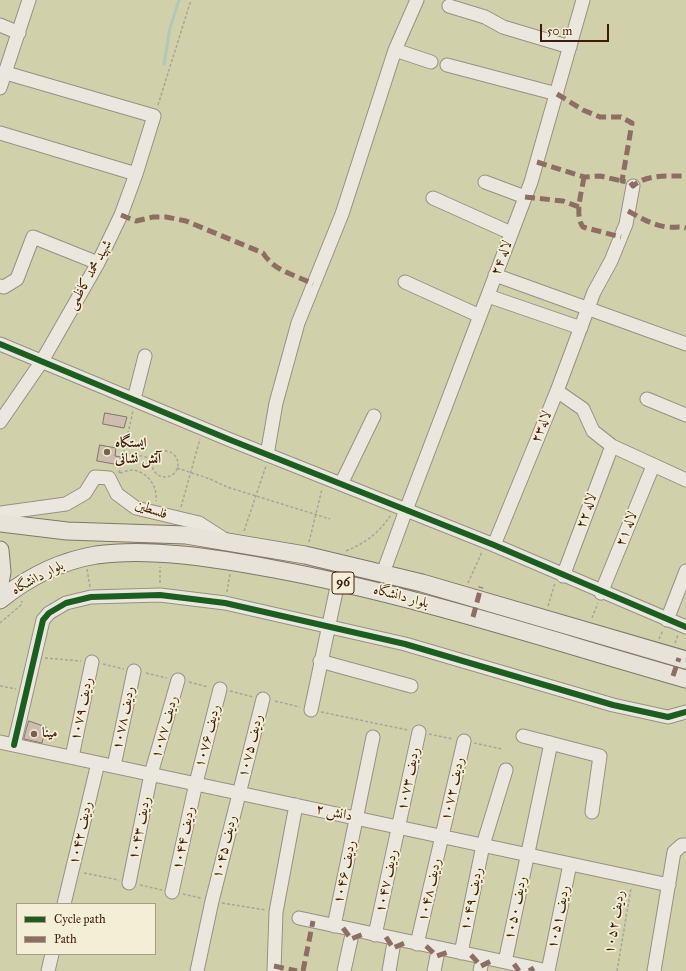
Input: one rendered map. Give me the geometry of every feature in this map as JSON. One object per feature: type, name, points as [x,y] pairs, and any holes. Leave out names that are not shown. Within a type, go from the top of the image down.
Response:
[{"type":"main road","name":"بلوار دانشگاه","points":[[0,523],[67,532],[186,535],[305,555],[383,573],[686,660]]},
{"type":"main road","points":[[0,550],[2,572],[0,583]]},
{"type":"main road","name":"بلوار دانشگاه","points":[[0,600],[27,580],[44,571],[73,560],[98,555],[131,553],[185,556],[234,562],[338,582],[428,604],[686,679]]},
{"type":"street","points":[[0,88],[29,0]]},
{"type":"street","points":[[268,454],[276,403],[298,323],[345,207],[395,50],[417,0]]},
{"type":"street","name":"لاله ۲۴","points":[[383,573],[400,508],[480,316],[525,197],[557,94],[582,0]]},
{"type":"street","points":[[449,6],[485,18],[503,27],[570,47]]},
{"type":"street","points":[[0,25],[19,33]]},
{"type":"street","points":[[395,50],[431,62]]},
{"type":"street","points":[[447,65],[557,94]]},
{"type":"street","points":[[6,73],[154,116]]},
{"type":"street","name":"شهید محمد کاظمی","points":[[0,422],[42,361],[98,263],[116,227],[136,174],[154,116]]},
{"type":"street","points":[[0,133],[136,174]]},
{"type":"street","points":[[485,182],[525,197]]},
{"type":"street","name":"لاله۲۳","points":[[490,544],[557,391],[594,292],[612,261],[626,224],[633,186]]},
{"type":"street","points":[[433,198],[512,233]]},
{"type":"street","points":[[0,286],[4,288],[17,279],[33,237],[98,263]]},
{"type":"street","points":[[496,275],[686,344]]},
{"type":"street","points":[[405,282],[480,316]]},
{"type":"street","points":[[488,296],[581,328]]},
{"type":"street","points":[[0,344],[325,478],[490,544],[601,593],[686,627]]},
{"type":"street","points":[[134,399],[145,356]]},
{"type":"street","points":[[557,391],[584,409],[593,432],[612,446],[686,480]]},
{"type":"street","points":[[647,399],[686,415]]},
{"type":"street","points":[[341,484],[374,416]]},
{"type":"street","name":"لاله ۲۲","points":[[561,575],[612,446]]},
{"type":"street","name":"لاله ۲۱","points":[[601,593],[653,466]]},
{"type":"street","points":[[0,513],[66,504],[85,493],[96,477],[115,475]]},
{"type":"street","name":"فلسطین","points":[[115,475],[117,494],[136,508],[199,523],[233,542]]},
{"type":"street","points":[[667,620],[686,571]]},
{"type":"street","points":[[311,710],[327,627],[338,582]]},
{"type":"street","points":[[14,745],[43,620],[49,613],[66,603],[92,597],[160,595],[225,603],[405,644],[613,705],[668,717],[686,712]]},
{"type":"street","points":[[320,661],[411,686]]},
{"type":"street","name":"ردیف ۱۰۷۹","points":[[72,757],[92,662]]},
{"type":"street","name":"ردیف ۱۰۷۸","points":[[114,766],[134,671]]},
{"type":"street","name":"ردیف ۱۰۷۷","points":[[152,774],[178,680]]},
{"type":"street","name":"ردیف ۱۰۷۶","points":[[196,783],[220,689]]},
{"type":"street","name":"ردیف ۱۰۷۵","points":[[239,793],[263,699]]},
{"type":"street","name":"ردیف ۱۰۷۳","points":[[399,827],[419,732]]},
{"type":"street","points":[[523,736],[551,742],[600,756],[592,812]]},
{"type":"street","name":"ردیف ۱۰۴۶","points":[[334,926],[373,738]]},
{"type":"street","name":"ردیف ۱۰۷۲","points":[[442,836],[464,741]]},
{"type":"street","name":"دانش ۲","points":[[0,742],[669,885]]},
{"type":"street","name":"ردیف ۱۰۵۰","points":[[505,962],[551,742]]},
{"type":"street","name":"ردیف ۱۰۴۲","points":[[64,903],[98,762]]},
{"type":"street","name":"ردیف ۱۰۴۹","points":[[461,953],[483,845],[506,770]]},
{"type":"street","name":"ردیف ۱۰۴۳","points":[[129,883],[152,774]]},
{"type":"street","name":"ردیف ۱۰۴۴","points":[[172,892],[196,783]]},
{"type":"street","name":"ردیف ۱۰۴۵","points":[[197,971],[212,901],[239,793]]},
{"type":"street","points":[[274,971],[276,912],[296,805]]},
{"type":"street","name":"ردیف ۱۰۴۷","points":[[375,935],[399,827]]},
{"type":"street","name":"ردیف ۱۰۴۸","points":[[417,944],[442,836]]},
{"type":"street","points":[[654,971],[674,852],[686,845]]},
{"type":"street","name":"ردیف ۱۰۵۱","points":[[548,971],[570,864]]},
{"type":"street","points":[[299,918],[548,971]]},
{"type":"street","points":[[344,971],[351,938]]},
{"type":"street","points":[[388,971],[393,948]]},
{"type":"street","points":[[48,971],[52,955]]},
{"type":"street","points":[[434,971],[437,956]]},
{"type":"path","points":[[154,116],[191,0]]},
{"type":"path","points":[[115,475],[125,452],[134,409],[134,399]]},
{"type":"path","points":[[178,518],[203,428]]},
{"type":"path","points":[[161,451],[168,451],[174,454],[178,459],[177,468],[170,476],[157,474],[153,468],[154,459],[161,451]]},
{"type":"path","points":[[125,452],[154,459]]},
{"type":"path","points":[[233,542],[258,496],[267,464],[268,454]]},
{"type":"path","points":[[177,468],[228,487],[316,515],[330,518]]},
{"type":"path","points":[[115,475],[132,470],[141,473],[151,481],[156,489],[157,498],[154,513]]},
{"type":"path","points":[[305,555],[325,478]]},
{"type":"path","points":[[325,559],[364,543],[375,535],[392,514],[400,508]]},
{"type":"path","points":[[468,583],[490,544]]},
{"type":"path","points":[[225,603],[234,562]]},
{"type":"path","points":[[160,563],[160,595]]},
{"type":"path","points":[[86,566],[92,597]]},
{"type":"path","points":[[546,609],[561,575]]},
{"type":"path","points":[[585,630],[591,622],[601,593]]},
{"type":"path","points":[[655,650],[667,620]]},
{"type":"path","points":[[0,686],[26,692]]},
{"type":"path","points":[[311,710],[502,749]]},
{"type":"green space","points":[[0,0],[686,0],[686,971],[0,971]]},
{"type":"building","points":[[105,413],[127,417],[124,428],[103,424]]},
{"type":"building","name":"ایستگاه آتش نشانی","points":[[100,445],[116,448],[115,456],[121,457],[120,465],[97,461]]},
{"type":"building","name":"مینا","points":[[29,721],[46,727],[42,743],[24,739]]},
{"type":"waterway","points":[[164,64],[170,28],[179,0]]},
{"type":"marked path","points":[[557,94],[583,110],[600,117],[621,117],[632,123],[622,181],[630,182],[633,186],[645,179],[665,176],[686,176]]},
{"type":"marked path","points":[[537,162],[584,177],[600,176],[622,181]]},
{"type":"marked path","points":[[584,177],[579,210],[580,222],[583,227],[621,237]]},
{"type":"marked path","points":[[525,197],[563,201],[579,207]]},
{"type":"marked path","points":[[628,211],[656,225],[686,228]]},
{"type":"marked path","points":[[121,215],[136,221],[153,217],[166,217],[186,221],[263,253],[279,269],[313,284]]},
{"type":"marked path","points":[[473,617],[481,587]]},
{"type":"marked path","points":[[673,676],[679,658]]},
{"type":"marked path","points":[[303,971],[313,921]]},
{"type":"marked path","points":[[343,928],[351,939],[366,933]]},
{"type":"marked path","points":[[386,937],[393,948],[407,942]]},
{"type":"marked path","points":[[426,946],[437,956],[451,951]]},
{"type":"marked path","points":[[471,955],[481,966],[493,960]]},
{"type":"marked path","points":[[514,964],[519,971]]},
{"type":"marked path","points":[[274,966],[297,971]]},
{"type":"marked path","points":[[529,971],[534,968]]},
{"type":"cycle path","points":[[0,344],[228,439],[494,545],[686,627]]},
{"type":"cycle path","points":[[14,745],[43,620],[49,613],[66,603],[91,597],[160,595],[225,603],[405,644],[613,705],[668,717],[686,712]]},
{"type":"place","name":"ایستگاه آتش نشانی","points":[[107,452]]},
{"type":"place","name":"مینا","points":[[34,734]]}]
